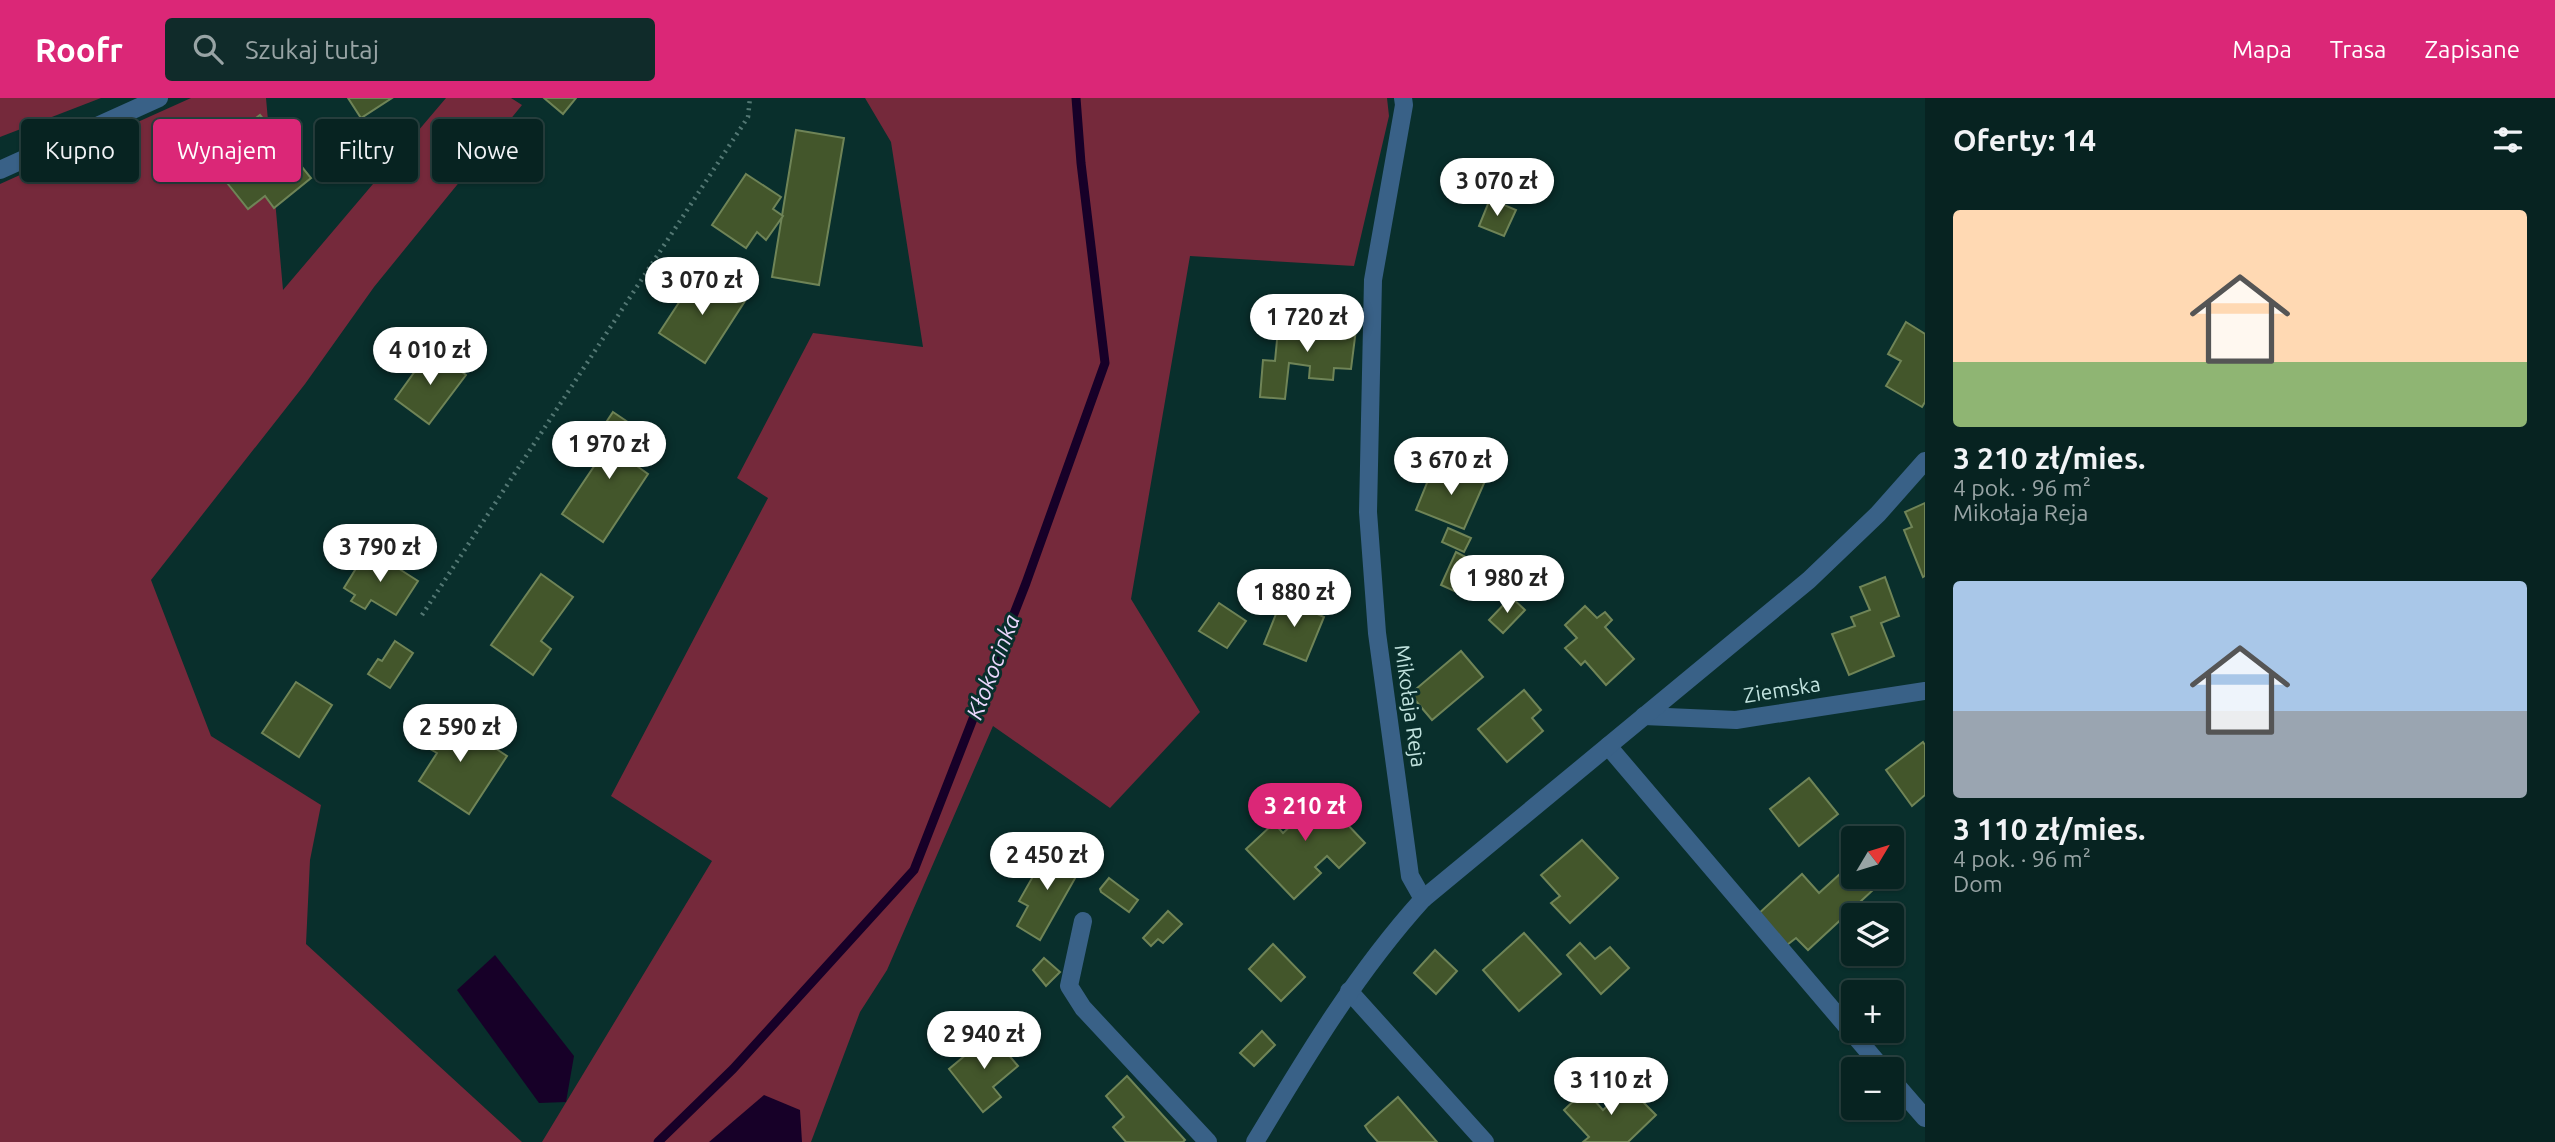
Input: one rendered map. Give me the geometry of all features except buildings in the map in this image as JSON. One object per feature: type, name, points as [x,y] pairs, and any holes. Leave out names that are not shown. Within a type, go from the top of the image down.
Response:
[{"type":"street","points":[[0,170],[159,98]]},
{"type":"street","name":"Mikołaja Reja","points":[[1403,98],[1393,173],[1373,280],[1368,512],[1377,633],[1410,876],[1423,899]]},
{"type":"street","points":[[1255,1142],[1349,991],[1423,899],[1809,580],[1878,514],[1925,461]]},
{"type":"street","name":"Ziemska","points":[[1644,716],[1736,720],[1925,691]]},
{"type":"street","points":[[1608,746],[1873,1057]]},
{"type":"street","points":[[1083,921],[1069,986],[1083,1008],[1208,1142]]},
{"type":"street","points":[[1349,991],[1485,1142]]},
{"type":"street","points":[[1904,1094],[1925,1118]]},
{"type":"path","points":[[422,615],[748,117],[750,98]]},
{"type":"shaded area","points":[[0,98],[101,98],[47,119],[21,119],[21,129],[0,137]]},
{"type":"shaded area","points":[[191,98],[266,98],[268,119],[153,119],[153,182],[273,182],[283,290],[375,182],[418,182],[418,131],[446,98],[511,98],[522,105],[511,119],[432,119],[432,182],[459,182],[374,287],[305,384],[151,580],[211,736],[321,805],[310,860],[306,944],[522,1142],[0,1142],[0,184],[21,175],[21,182],[139,182],[139,121]]},
{"type":"shaded area","points":[[865,98],[1387,98],[1389,116],[1354,266],[1190,256],[1131,599],[1200,712],[1110,808],[993,726],[887,970],[860,1012],[811,1142],[542,1142],[712,861],[611,796],[768,498],[737,478],[813,333],[923,347],[891,142]]},
{"type":"shaded area","points":[[495,955],[574,1056],[566,1102],[539,1103],[457,990]]},
{"type":"shaded area","points":[[764,1095],[800,1110],[802,1142],[709,1142]]},
{"type":"waterway","name":"Kłokocinka","points":[[658,1142],[733,1069],[914,870],[1026,583],[1105,363],[1081,163],[1076,98]]}]
